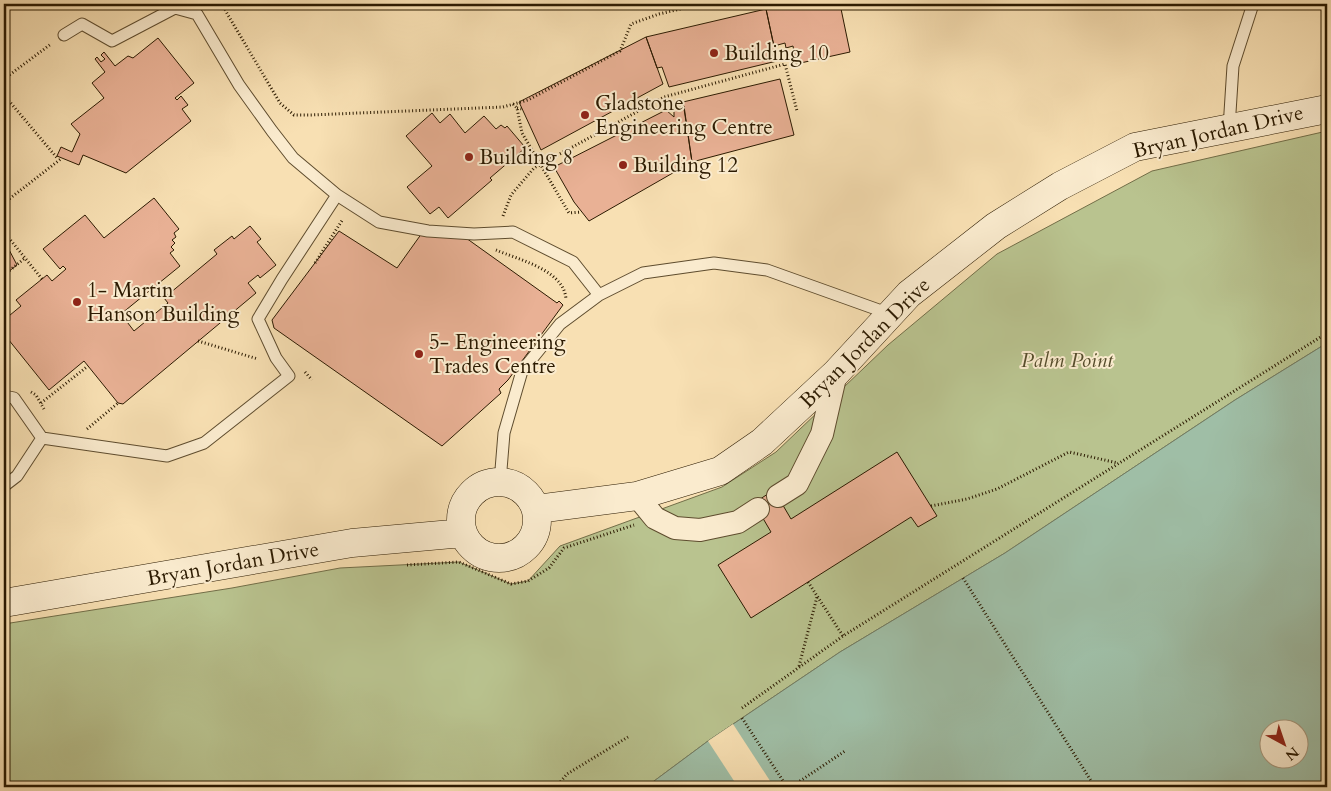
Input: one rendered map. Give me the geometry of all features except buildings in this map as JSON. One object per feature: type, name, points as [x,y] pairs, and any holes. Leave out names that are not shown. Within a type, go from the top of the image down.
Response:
[{"type":"main road","name":"Bryan Jordan Drive","points":[[537,509],[637,496],[720,471],[762,442],[836,372],[909,294],[996,226],[1060,186],[1135,147],[1327,109]]},
{"type":"main road","points":[[500,482],[511,483],[523,490],[531,498],[537,509],[538,523],[534,536],[526,547],[515,555],[497,558],[478,552],[469,544],[463,532],[461,518],[465,504],[473,492],[486,484],[500,482]]},
{"type":"main road","name":"Bryan Jordan Drive","points":[[4,603],[352,543],[463,532]]},
{"type":"street","points":[[778,496],[797,484],[822,434],[836,372]]},
{"type":"street","points":[[637,496],[655,518],[675,528],[700,530],[738,522],[758,509]]},
{"type":"lane","points":[[1229,128],[1233,66],[1253,4]]},
{"type":"lane","points":[[64,35],[82,24],[112,42],[175,8],[197,14],[239,85],[272,131],[293,158],[337,195],[379,222],[428,231],[512,232],[573,262],[599,296]]},
{"type":"lane","points":[[4,396],[14,398],[42,438],[167,456],[204,443],[289,376],[274,352],[258,319],[337,195]]},
{"type":"lane","points":[[500,482],[504,433],[522,370],[560,324],[599,296],[643,273],[714,263],[766,270],[890,314]]},
{"type":"lane","points":[[4,486],[17,476],[42,438]]},
{"type":"path","points":[[216,4],[225,10],[280,103],[294,115],[494,107],[528,100],[620,51],[631,24],[659,14],[702,4]]},
{"type":"path","points":[[4,79],[64,35]]},
{"type":"path","points":[[563,305],[566,301],[566,291],[552,274],[484,245],[476,244],[484,233],[502,218],[511,195],[534,168],[664,97],[785,64],[797,111]]},
{"type":"path","points":[[4,95],[60,158],[4,203]]},
{"type":"path","points":[[513,104],[517,108],[522,133],[542,164],[569,213],[581,212]]},
{"type":"path","points":[[517,108],[522,108]]},
{"type":"path","points":[[326,211],[352,224]]},
{"type":"path","points":[[312,267],[344,220]]},
{"type":"path","points":[[4,232],[42,279]]},
{"type":"path","points":[[4,276],[25,258]]},
{"type":"path","points":[[742,708],[843,636],[1327,333]]},
{"type":"path","points":[[198,341],[261,360],[274,352]]},
{"type":"path","points":[[41,403],[88,366]]},
{"type":"path","points":[[301,366],[312,380]]},
{"type":"path","points":[[28,391],[36,395],[45,411]]},
{"type":"path","points":[[82,433],[118,403]]},
{"type":"path","points":[[931,506],[967,499],[997,489],[1069,452],[1119,463]]},
{"type":"path","points":[[963,578],[1095,787]]},
{"type":"path","points":[[808,582],[843,636]]},
{"type":"path","points":[[798,667],[817,597]]},
{"type":"path","points":[[742,718],[787,787]]},
{"type":"path","points":[[556,787],[567,774],[628,737]]},
{"type":"path","points":[[791,787],[845,751]]},
{"type":"green space","name":"Palm Point","points":[[1327,131],[1327,343],[1235,400],[1005,553],[840,652],[708,741],[646,787],[4,787],[4,624],[232,588],[340,568],[459,562],[511,584],[528,581],[560,546],[722,487],[776,452],[888,345],[997,254],[1152,171]]},
{"type":"shaded area","points":[[1327,343],[1327,787],[646,787],[708,741],[840,652],[1005,553],[1235,400]]},
{"type":"pier","points":[[733,724],[774,787],[738,787],[708,741]]},
{"type":"place","name":"Building 10","points":[[714,53]]},
{"type":"place","name":"Gladstone Engineering Centre","points":[[585,115]]},
{"type":"place","name":"Building 8","points":[[469,157]]},
{"type":"place","name":"Building 12","points":[[623,165]]},
{"type":"place","name":"1- Martin Hanson Building","points":[[77,302]]},
{"type":"place","name":"5- Engineering Trades Centre","points":[[419,354]]}]
